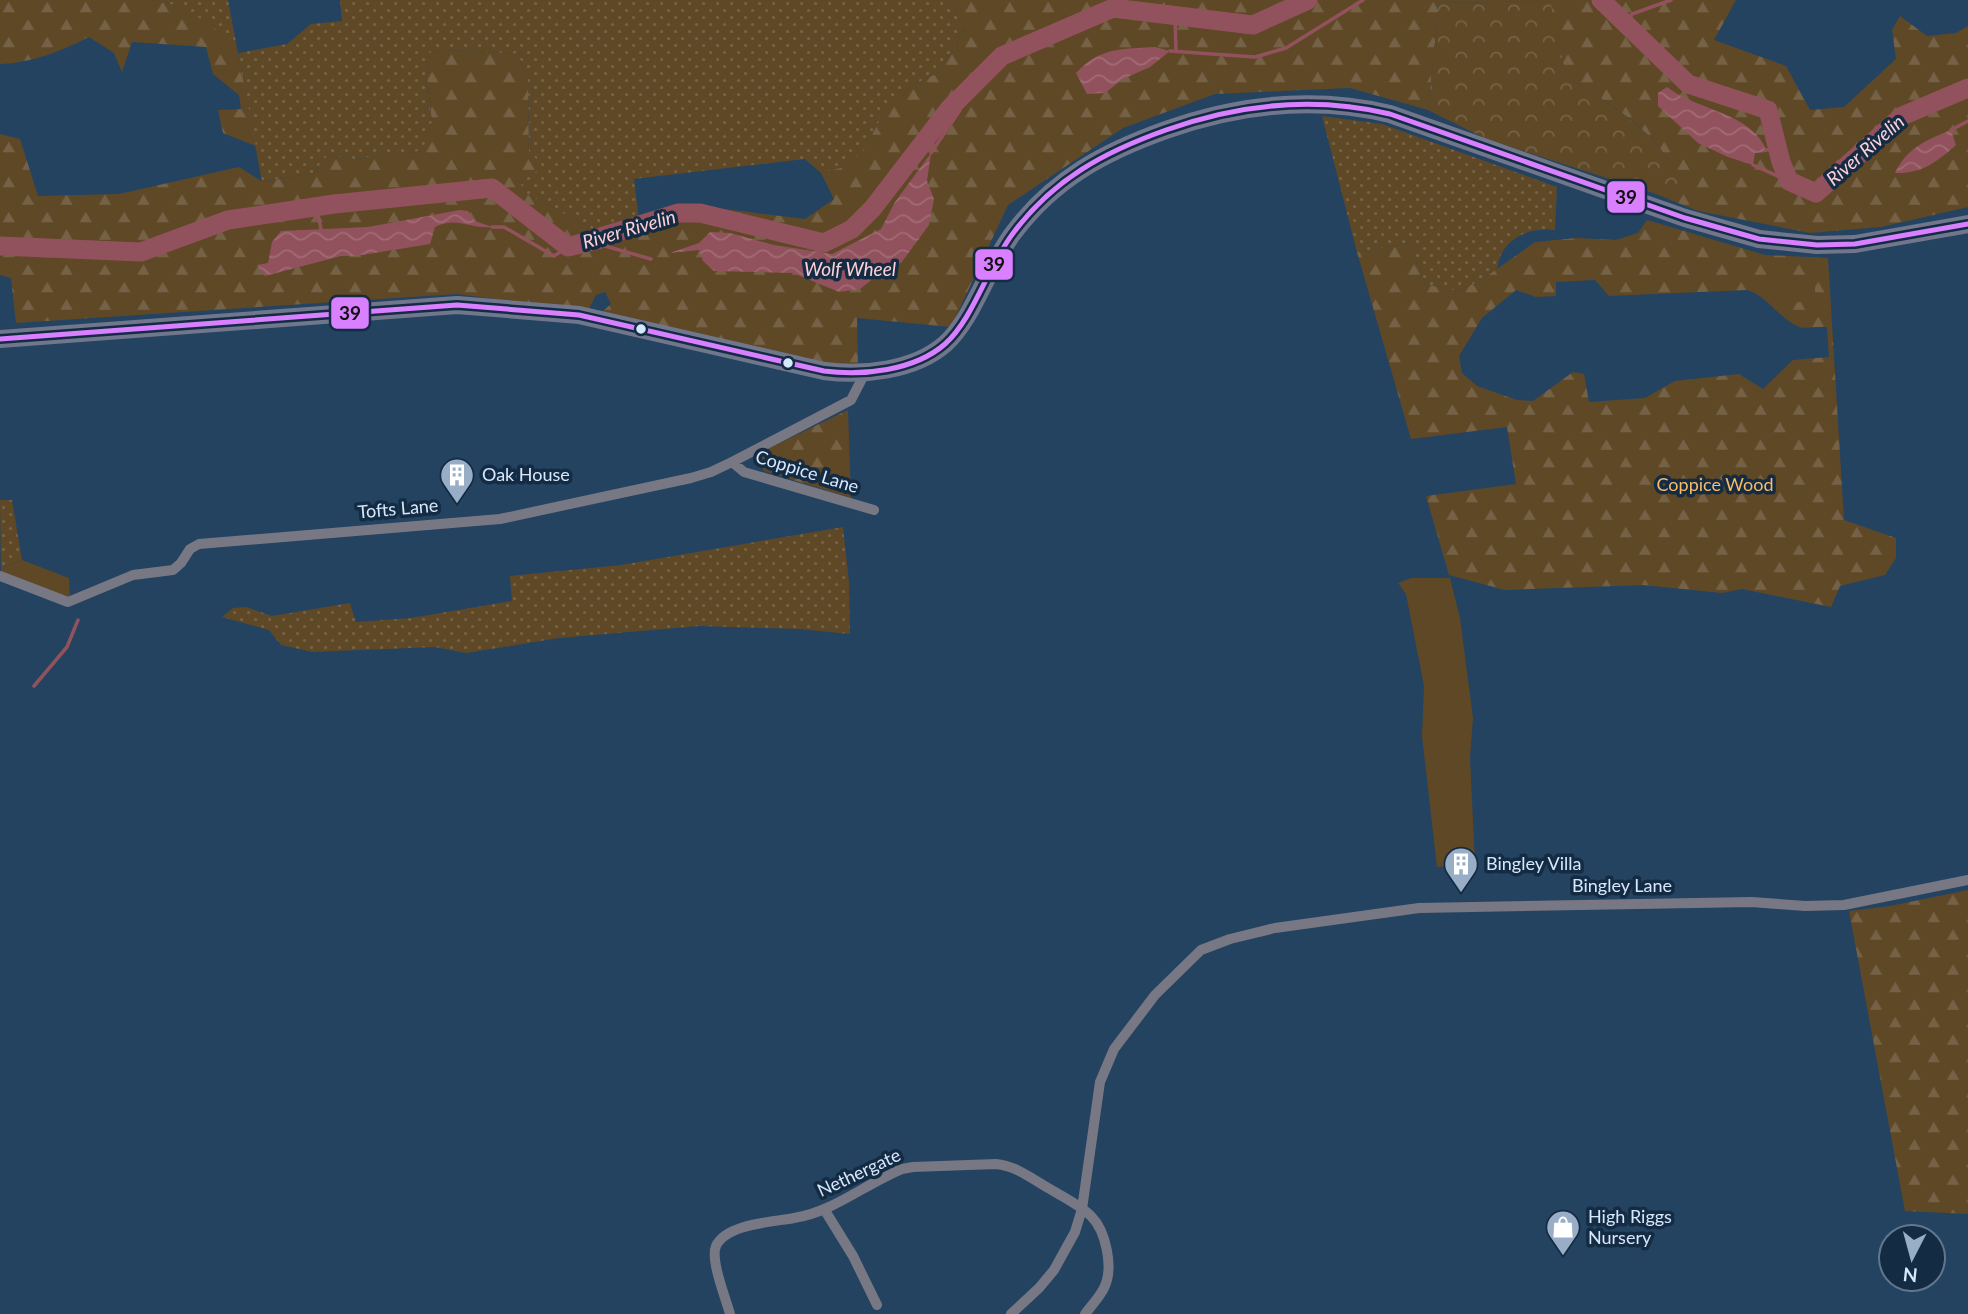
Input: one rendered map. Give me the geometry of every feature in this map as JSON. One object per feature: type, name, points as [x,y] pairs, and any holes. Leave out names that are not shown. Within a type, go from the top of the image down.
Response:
[{"type":"main road","points":[[0,340],[457,305],[579,315],[797,366],[832,372],[865,373],[900,366],[932,354],[943,346],[962,324],[986,276],[1016,229],[1049,194],[1074,174],[1112,150],[1133,142],[1217,113],[1255,106],[1343,106],[1390,114],[1685,218],[1759,239],[1817,245],[1855,244],[1968,224]]},
{"type":"street","name":"Tofts Lane","points":[[0,576],[68,602],[133,575],[173,570],[190,549],[199,544],[500,519],[691,478],[732,462],[852,400],[865,373]]},
{"type":"street","name":"Coppice Lane","points":[[732,462],[744,472],[874,510]]},
{"type":"street","name":"Bingley Lane","points":[[1011,1314],[1054,1270],[1075,1233],[1082,1209],[1100,1082],[1114,1049],[1155,995],[1201,950],[1230,939],[1275,928],[1419,908],[1752,902],[1804,906],[1844,905],[1968,880]]},
{"type":"street","name":"Nethergate","points":[[730,1314],[714,1258],[715,1247],[723,1237],[734,1231],[824,1209],[902,1169],[1006,1165],[1021,1171],[1082,1209]]},
{"type":"street","points":[[824,1209],[877,1305]]},
{"type":"street","points":[[1082,1209],[1100,1227],[1108,1274],[1099,1296],[1084,1314]]},
{"type":"street","points":[[855,1288],[866,1282]]},
{"type":"green space","points":[[0,0],[151,0],[174,5],[211,24],[238,53],[256,146],[223,133],[218,110],[241,109],[239,95],[213,74],[206,47],[132,42],[122,72],[114,53],[89,37],[46,55],[0,64]]},
{"type":"green space","points":[[151,0],[228,0],[238,53],[174,5]]},
{"type":"green space","points":[[340,0],[950,0],[964,30],[938,73],[913,85],[882,116],[864,152],[844,167],[821,173],[805,159],[634,179],[639,220],[594,230],[527,194],[517,179],[529,157],[528,81],[518,54],[465,50],[430,52],[427,77],[432,122],[423,151],[354,159],[328,155],[313,173],[262,182],[238,53],[287,44],[311,24],[342,21]]},
{"type":"green space","points":[[950,0],[1736,0],[1714,40],[1786,66],[1810,110],[1844,107],[1896,59],[1892,30],[1900,16],[1927,36],[1956,33],[1968,26],[1968,207],[1881,227],[1810,233],[1698,211],[1653,193],[1680,186],[1673,167],[1662,151],[1634,122],[1566,76],[1549,1],[1439,3],[1428,110],[1350,88],[1215,94],[1123,128],[1008,205],[951,327],[857,318],[858,366],[825,365],[609,317],[603,311],[611,304],[605,292],[596,295],[588,311],[457,294],[16,323],[11,278],[0,275],[0,134],[20,139],[38,196],[119,194],[239,167],[263,182],[313,173],[328,155],[354,159],[422,151],[432,122],[427,77],[430,52],[465,50],[518,54],[528,81],[529,157],[535,157],[541,169],[530,176],[517,179],[527,194],[594,230],[693,205],[805,219],[834,199],[821,173],[844,167],[863,152],[882,116],[913,85],[938,73],[964,30]]},
{"type":"green space","points":[[1550,1],[1566,76],[1617,109],[1648,136],[1673,167],[1681,186],[1653,193],[1486,139],[1428,110],[1439,3]]},
{"type":"green space","points":[[1322,116],[1382,124],[1557,187],[1555,230],[1535,231],[1517,237],[1504,250],[1497,269],[1480,281],[1457,291],[1425,284],[1411,243],[1357,252]]},
{"type":"green space","name":"Coppice Wood","points":[[1647,220],[1765,255],[1828,258],[1844,520],[1896,538],[1896,558],[1885,575],[1840,586],[1831,607],[1742,589],[1722,593],[1643,585],[1505,590],[1449,575],[1426,496],[1516,484],[1507,427],[1411,439],[1357,252],[1411,243],[1425,284],[1457,291],[1480,281],[1535,242],[1576,238],[1616,240],[1638,233]],"holes":[[[1595,280],[1609,296],[1747,290],[1761,297],[1799,327],[1827,327],[1829,357],[1793,360],[1763,389],[1739,374],[1675,381],[1645,398],[1589,402],[1584,374],[1573,372],[1533,401],[1517,400],[1477,386],[1462,373],[1459,356],[1482,318],[1516,290],[1536,297],[1556,296],[1556,282]]]},
{"type":"green space","points":[[1770,279],[1815,279],[1815,302],[1770,302]]},
{"type":"green space","points":[[848,410],[851,498],[764,471],[760,464],[761,452]]},
{"type":"green space","points":[[0,500],[12,500],[22,560],[5,567],[1,573]]},
{"type":"green space","points":[[843,527],[849,582],[850,634],[799,629],[699,626],[559,638],[466,653],[435,647],[312,652],[281,645],[269,630],[222,617],[233,608],[246,607],[272,616],[350,603],[356,622],[411,618],[512,601],[510,576],[621,565]]},
{"type":"green space","points":[[22,560],[69,578],[70,597],[1,573],[5,567]]},
{"type":"green space","points":[[1411,578],[1450,578],[1460,618],[1473,718],[1470,758],[1475,864],[1437,867],[1422,736],[1424,686],[1406,594],[1398,583]]},
{"type":"green space","points":[[1968,890],[1968,1214],[1905,1211],[1849,911],[1890,906]]},
{"type":"water","points":[[1155,47],[1170,51],[1150,67],[1123,79],[1105,93],[1087,94],[1076,73],[1094,58],[1112,51]]},
{"type":"water","points":[[1667,87],[1679,95],[1737,120],[1760,139],[1767,152],[1755,153],[1753,165],[1698,143],[1658,106],[1658,93]]},
{"type":"water","points":[[1951,130],[1956,145],[1942,157],[1921,169],[1895,173],[1911,151],[1933,137]]},
{"type":"water","name":"Wolf Wheel","points":[[931,153],[927,181],[934,199],[929,225],[901,263],[884,270],[860,289],[839,292],[793,273],[714,271],[703,261],[699,250],[670,253],[699,243],[710,232],[730,233],[774,245],[832,254],[881,229],[895,202]]},
{"type":"water","points":[[460,210],[468,211],[475,221],[492,227],[443,224],[435,227],[430,244],[341,256],[265,276],[257,265],[268,263],[272,242],[281,231],[368,227]]},
{"type":"waterway","name":"River Rivelin","points":[[0,246],[141,252],[228,220],[334,204],[492,188],[568,247],[678,213],[700,213],[824,243],[852,229],[873,208],[949,109],[1002,56],[1113,8],[1253,25],[1308,0]]},
{"type":"waterway","points":[[1170,51],[1255,57],[1286,48],[1363,0]]},
{"type":"waterway","name":"River Rivelin","points":[[1601,0],[1688,84],[1768,110],[1781,162],[1789,181],[1816,193],[1902,116],[1968,88]]},
{"type":"waterway","points":[[1627,25],[1632,14],[1671,0]]},
{"type":"waterway","points":[[1175,16],[1176,51]]},
{"type":"waterway","points":[[931,153],[960,110],[957,101]]},
{"type":"waterway","points":[[1951,130],[1968,121]]},
{"type":"waterway","points":[[1766,150],[1779,148]]},
{"type":"waterway","points":[[1753,165],[1789,181]]},
{"type":"waterway","points":[[316,206],[321,229]]},
{"type":"waterway","name":"River Rivelin","points":[[492,227],[504,227],[554,256],[568,247],[572,254],[605,246],[651,259]]},
{"type":"waterway","points":[[34,686],[67,647],[78,620]]},
{"type":"transit line","name":"39","points":[[0,339],[457,305],[579,315],[824,371],[855,373],[887,370],[918,360],[945,344],[973,306],[996,260],[1014,232],[1046,197],[1082,169],[1122,148],[1193,121],[1277,105],[1333,105],[1390,114],[1685,218],[1759,239],[1817,245],[1855,244],[1968,224]]},
{"type":"place","name":"Oak House","points":[[457,505]]},
{"type":"place","name":"Bingley Villa","points":[[1461,894]]},
{"type":"place","name":"High Riggs Nursery","points":[[1563,1257]]}]
